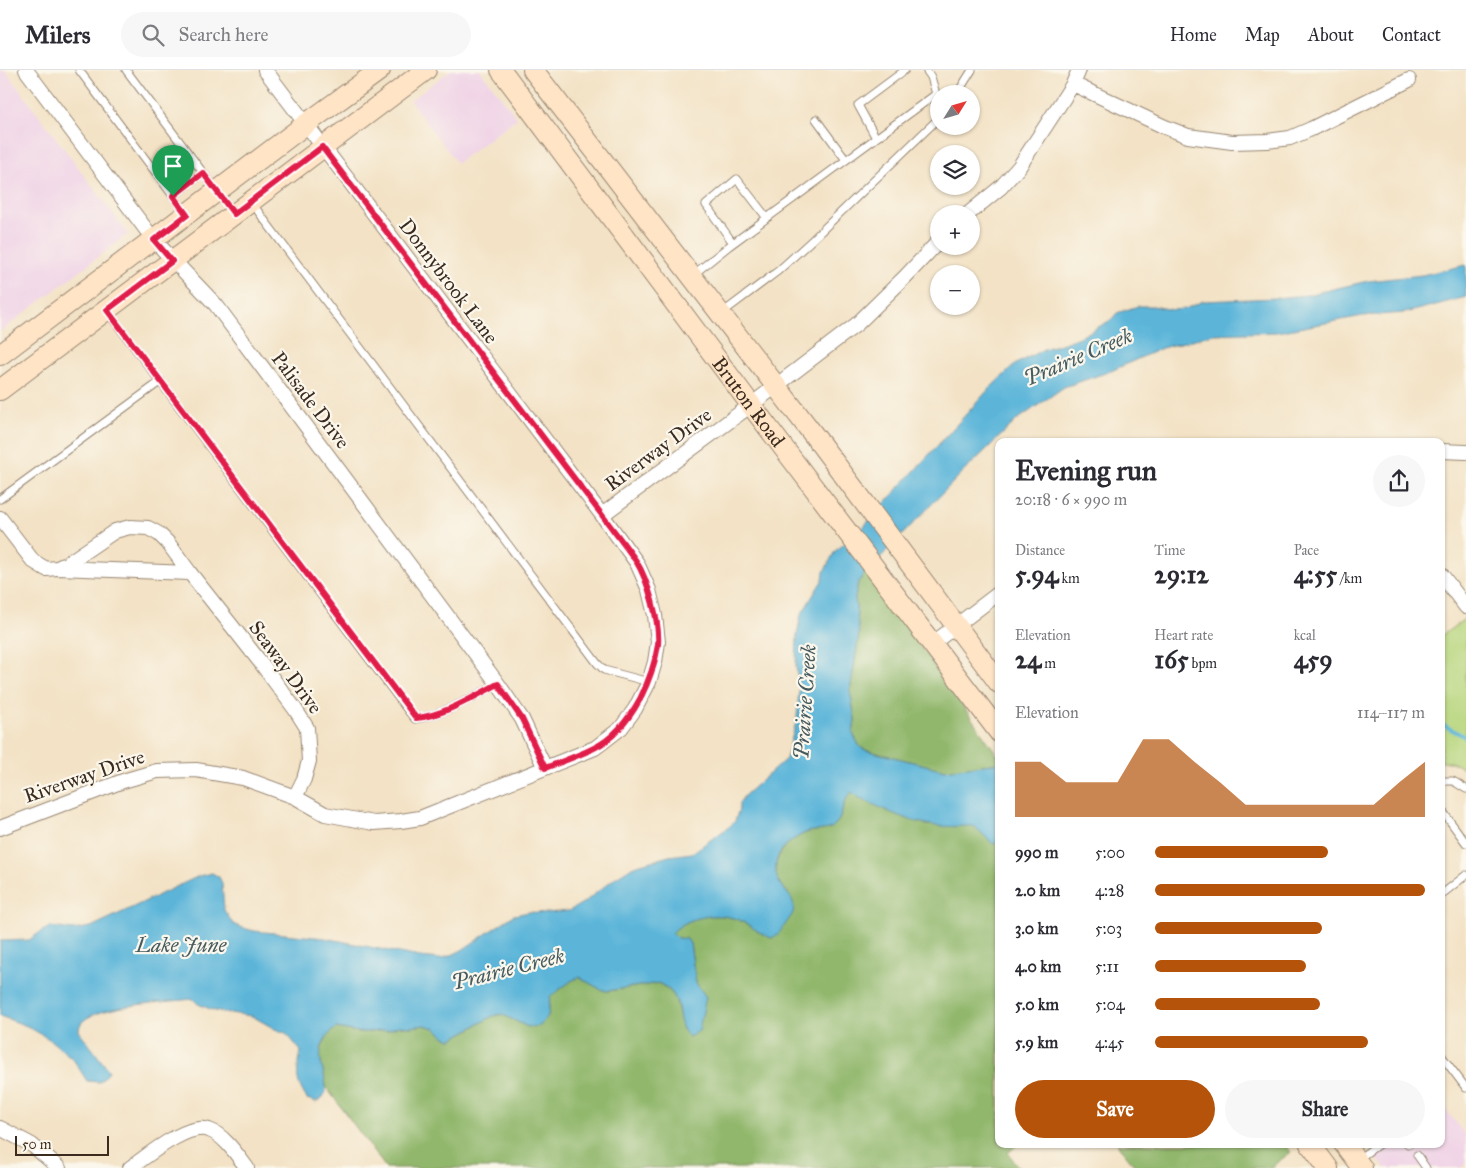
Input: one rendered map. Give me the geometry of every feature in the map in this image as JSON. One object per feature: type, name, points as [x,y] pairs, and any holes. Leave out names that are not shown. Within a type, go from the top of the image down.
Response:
[{"type":"main road","points":[[0,354],[380,70]]},
{"type":"main road","points":[[0,390],[426,70]]},
{"type":"main road","name":"Bruton Road","points":[[502,70],[751,405],[995,727]]},
{"type":"main road","name":"Bruton Road","points":[[538,73],[854,488],[995,678]]},
{"type":"main road","points":[[217,192],[234,214]]},
{"type":"main road","points":[[1313,1148],[1328,1168]]},
{"type":"main road","points":[[1347,1148],[1359,1164]]},
{"type":"street","name":"Palisade Drive","points":[[26,70],[154,240],[216,306],[498,684],[522,719],[545,768]]},
{"type":"street","name":"Donnybrook Lane","points":[[265,70],[602,515]]},
{"type":"street","points":[[979,205],[1001,187],[1019,166],[1073,84],[1078,70]]},
{"type":"street","points":[[1073,84],[1165,128],[1188,136],[1232,142],[1290,138],[1409,80]]},
{"type":"street","name":"Riverway Drive","points":[[2,825],[123,781],[157,771],[196,770],[244,778],[295,797],[326,814],[374,822],[401,821],[420,818],[595,748],[621,728],[634,709],[649,682],[658,642],[655,615],[649,590],[637,563],[602,515],[857,324],[930,251]]},
{"type":"street","points":[[1445,451],[1466,452]]},
{"type":"street","points":[[0,518],[33,561],[46,570],[57,568],[190,573]]},
{"type":"street","name":"Seaway Drive","points":[[57,568],[68,563],[115,531],[130,527],[148,528],[160,534],[261,663],[307,728],[309,761],[304,779],[295,797]]},
{"type":"street","points":[[1445,579],[1466,607]]},
{"type":"street","points":[[932,644],[995,596]]},
{"type":"street","points":[[0,1128],[32,1144],[59,1168]]},
{"type":"street","points":[[130,1168],[181,1134],[200,1128],[210,1130],[229,1144],[247,1168]]},
{"type":"lane","points":[[79,70],[187,215]]},
{"type":"lane","points":[[126,70],[217,192]]},
{"type":"lane","points":[[876,138],[858,105],[905,70]]},
{"type":"lane","points":[[691,276],[936,94],[931,77],[926,70]]},
{"type":"lane","points":[[963,85],[972,70]]},
{"type":"lane","points":[[816,119],[846,160]]},
{"type":"lane","points":[[721,314],[778,271],[930,127]]},
{"type":"lane","points":[[173,196],[203,173]]},
{"type":"lane","points":[[733,243],[706,205],[737,179],[767,218]]},
{"type":"lane","points":[[251,201],[597,663],[604,670],[649,682]]},
{"type":"lane","points":[[107,310],[416,718],[423,718],[453,707],[498,684]]},
{"type":"lane","points":[[0,498],[161,381]]},
{"type":"lane","points":[[1445,781],[1453,781],[1466,789]]},
{"type":"lane","points":[[1445,814],[1466,843]]},
{"type":"lane","points":[[1445,892],[1466,875]]},
{"type":"lane","points":[[1445,1060],[1466,1088]]},
{"type":"lane","points":[[1359,1164],[1375,1148]]},
{"type":"lane","points":[[1416,1154],[1425,1168]]},
{"type":"shaded area","points":[[0,70],[5,70],[128,234],[0,332]]},
{"type":"shaded area","points":[[451,70],[480,70],[517,118],[457,163],[410,101]]},
{"type":"shaded area","points":[[1445,1108],[1466,1136],[1466,1164],[1460,1168],[1385,1168],[1368,1148],[1445,1148]]},
{"type":"green space","points":[[867,571],[995,751],[995,764],[945,770],[865,750],[860,747],[853,734],[855,719],[850,691],[859,634],[855,598],[858,582]]},
{"type":"green space","points":[[1466,618],[1466,770],[1451,762],[1445,762],[1445,633]]},
{"type":"green space","points":[[852,792],[927,825],[974,825],[993,844],[995,843],[995,1148],[1014,1148],[1008,1153],[1019,1168],[386,1168],[326,1087],[320,1057],[321,1048],[329,1033],[336,1028],[357,1032],[370,1032],[388,1030],[399,1026],[424,1025],[435,1028],[445,1037],[452,1039],[493,1016],[501,1014],[528,1027],[548,1016],[550,997],[579,977],[607,991],[659,983],[675,997],[683,1030],[706,997],[696,983],[690,944],[687,939],[677,938],[672,933],[680,926],[692,920],[708,916],[720,916],[739,920],[772,938],[788,893],[779,882],[776,873],[778,857],[794,839],[809,832],[823,830],[836,824],[848,796]]},
{"type":"green space","points":[[1120,1148],[1288,1148],[1291,1152],[1270,1168],[1137,1168]]},
{"type":"water","name":"Lake June","points":[[1466,265],[1466,297],[1405,313],[1363,316],[1277,332],[1213,334],[1162,348],[1111,371],[1064,387],[1017,420],[998,438],[995,438],[995,441],[867,571],[858,582],[855,598],[859,634],[850,691],[855,719],[853,734],[860,747],[865,750],[945,770],[995,764],[995,843],[993,844],[974,826],[938,826],[908,819],[856,796],[852,792],[848,796],[835,825],[829,829],[808,832],[799,836],[785,846],[779,855],[776,865],[777,876],[779,882],[793,901],[794,910],[776,936],[768,937],[739,920],[720,916],[701,917],[692,920],[680,926],[672,933],[677,938],[687,939],[690,944],[696,983],[706,997],[699,1031],[689,1037],[682,1027],[674,996],[670,990],[659,983],[607,991],[579,977],[550,997],[548,1016],[540,1026],[528,1027],[501,1014],[493,1016],[452,1039],[445,1037],[435,1028],[424,1025],[399,1026],[388,1030],[370,1032],[357,1032],[336,1028],[326,1037],[322,1047],[321,1056],[326,1090],[323,1097],[316,1102],[307,1099],[300,1086],[298,1071],[301,1051],[286,1033],[252,1016],[215,1011],[198,1004],[193,999],[152,1003],[104,1011],[83,1021],[79,1031],[109,1071],[99,1082],[87,1081],[73,1059],[49,1039],[27,1026],[0,1016],[0,941],[29,940],[51,927],[73,930],[91,927],[199,876],[212,873],[219,877],[222,883],[224,910],[233,924],[240,927],[254,931],[325,938],[439,959],[462,950],[514,915],[529,912],[569,911],[634,866],[669,856],[692,853],[735,821],[739,803],[744,796],[786,759],[797,719],[799,688],[796,667],[797,635],[801,615],[823,579],[824,572],[835,551],[854,537],[990,388],[1016,364],[1044,349],[1084,335],[1111,320],[1117,313],[1138,306],[1153,306],[1173,310],[1185,309],[1203,301],[1307,295],[1368,281],[1422,275]]},
{"type":"waterway","points":[[1445,726],[1466,737]]},
{"type":"route","points":[[322,147],[637,563],[649,590],[655,615],[658,642],[649,682],[621,728],[595,748],[545,768],[522,719],[498,684],[453,707],[423,718],[416,718],[409,712],[107,310],[172,261],[154,240],[187,215],[173,196],[203,173],[234,214],[322,147]]},
{"type":"water label","name":"Prairie Creek","points":[[1078,357]]},
{"type":"water label","name":"Prairie Creek","points":[[805,702]]},
{"type":"water label","name":"Prairie Creek","points":[[508,969]]}]
